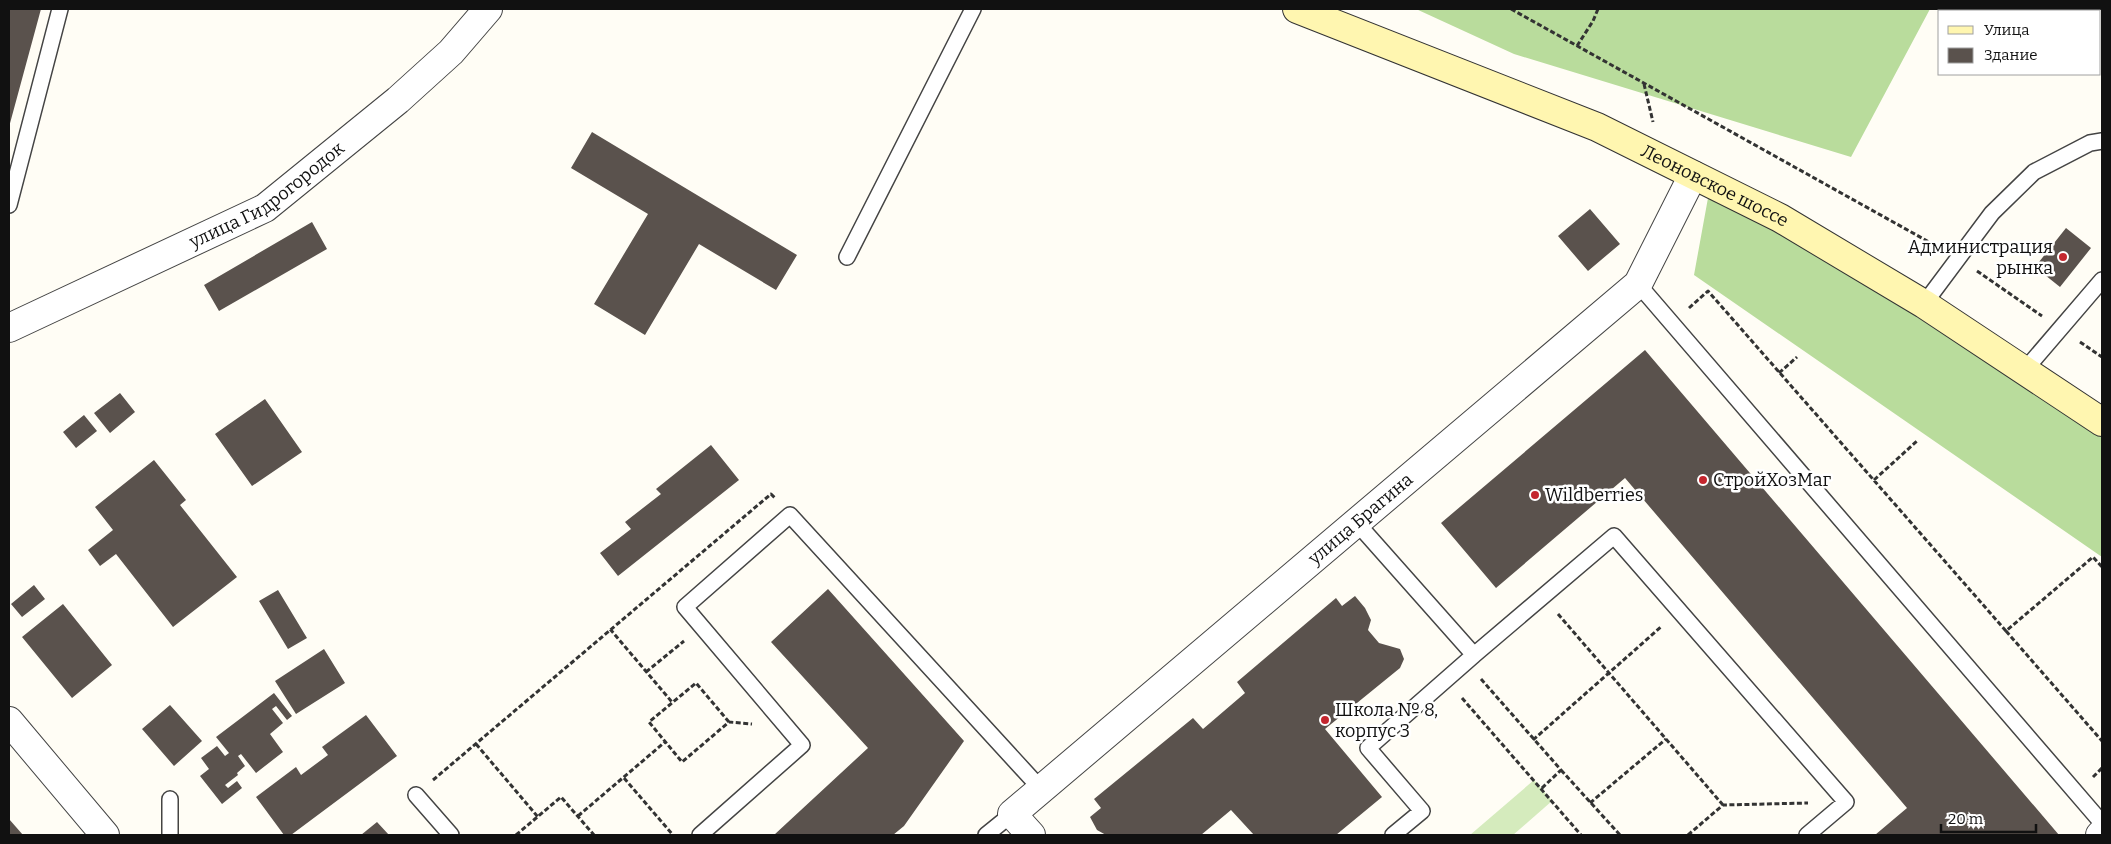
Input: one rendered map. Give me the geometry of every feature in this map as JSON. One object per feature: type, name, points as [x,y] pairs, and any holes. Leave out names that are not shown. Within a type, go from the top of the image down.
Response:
[{"type":"main road","name":"Леоновское шоссе","points":[[1297,9],[1597,128],[1780,218],[1924,304],[2102,422]]},
{"type":"street","name":"улица Гидрогородок","points":[[9,328],[265,208],[418,82],[451,52],[488,9]]},
{"type":"street","name":"улица Брагина","points":[[1012,814],[1638,284],[1693,175]]},
{"type":"street","points":[[9,721],[105,835]]},
{"type":"street","points":[[1012,814],[1031,835]]},
{"type":"lane","points":[[9,205],[60,9]]},
{"type":"lane","points":[[847,257],[973,9]]},
{"type":"lane","points":[[1924,304],[1992,213],[2034,172],[2090,143],[2102,141]]},
{"type":"lane","points":[[2024,370],[2102,280]]},
{"type":"lane","points":[[1638,284],[2102,823]]},
{"type":"lane","points":[[700,835],[802,744],[685,606],[790,516],[1041,789]]},
{"type":"lane","points":[[1356,522],[1470,659]]},
{"type":"lane","points":[[1393,835],[1422,810],[1368,748],[1614,536],[1846,802],[1807,835]]},
{"type":"lane","points":[[416,795],[451,835]]},
{"type":"lane","points":[[170,799],[170,835]]},
{"type":"lane","points":[[986,835],[1012,814]]},
{"type":"path","points":[[1511,9],[1958,258],[2102,357]]},
{"type":"path","points":[[1577,46],[1593,21],[1598,9]]},
{"type":"path","points":[[1672,323],[1708,292],[2102,741]]},
{"type":"path","points":[[1779,373],[1797,357]]},
{"type":"path","points":[[1874,480],[1917,441]]},
{"type":"path","points":[[416,795],[771,494],[790,516]]},
{"type":"path","points":[[2006,631],[2093,556],[2102,567]]},
{"type":"path","points":[[1544,596],[1723,805]]},
{"type":"path","points":[[1533,740],[1679,611]]},
{"type":"path","points":[[646,672],[702,626]]},
{"type":"path","points":[[610,629],[672,702]]},
{"type":"path","points":[[1470,659],[1533,740],[1620,835]]},
{"type":"path","points":[[1446,680],[1581,835]]},
{"type":"path","points":[[696,683],[729,722],[682,762],[648,722],[672,702],[696,683]]},
{"type":"path","points":[[1590,803],[1666,739]]},
{"type":"path","points":[[578,816],[665,742]]},
{"type":"path","points":[[476,744],[538,817]]},
{"type":"path","points":[[1541,788],[1562,770]]},
{"type":"path","points":[[624,778],[673,835]]},
{"type":"path","points":[[516,835],[562,797],[594,835]]},
{"type":"path","points":[[1688,835],[1723,805],[1846,802]]},
{"type":"green space","points":[[1416,9],[1930,9],[1851,157],[1514,54]]},
{"type":"green space","points":[[1708,198],[1820,254],[2102,437],[2102,557],[1694,275]]},
{"type":"green space","points":[[1534,780],[1552,801],[1513,835],[1470,835]]},
{"type":"building","points":[[9,9],[41,9],[9,127]]},
{"type":"building","points":[[592,132],[797,255],[776,290],[699,244],[645,335],[594,304],[648,214],[571,168]]},
{"type":"building","points":[[1590,209],[1620,244],[1588,271],[1558,236]]},
{"type":"building","points":[[312,222],[327,249],[219,311],[204,285]]},
{"type":"building","name":"Администрация рынка","points":[[2066,228],[2091,248],[2060,287],[2035,267]]},
{"type":"building","points":[[1645,350],[2059,835],[1875,835],[1907,808],[1625,478],[1496,588],[1441,523]]},
{"type":"building","points":[[120,393],[135,412],[110,433],[94,413]]},
{"type":"building","points":[[265,399],[302,452],[252,486],[215,434]]},
{"type":"building","points":[[84,415],[97,431],[76,448],[63,432]]},
{"type":"building","points":[[711,445],[739,480],[618,576],[600,553],[631,529],[625,522],[661,494],[656,489]]},
{"type":"building","points":[[154,460],[186,500],[180,505],[237,577],[173,627],[116,554],[100,566],[88,550],[113,530],[95,507]]},
{"type":"building","points":[[34,585],[45,599],[22,617],[11,604]]},
{"type":"building","points":[[828,589],[964,741],[904,826],[893,835],[774,835],[868,748],[771,642]]},
{"type":"building","points":[[278,590],[307,638],[288,649],[259,601]]},
{"type":"building","points":[[1355,596],[1365,608],[1371,620],[1368,630],[1379,643],[1400,649],[1404,659],[1400,668],[1325,729],[1382,797],[1336,835],[1254,835],[1231,810],[1201,835],[1106,835],[1097,830],[1090,817],[1101,808],[1094,799],[1193,718],[1203,729],[1245,693],[1237,682],[1336,598],[1342,606]]},
{"type":"building","points":[[63,604],[112,665],[72,698],[22,637]]},
{"type":"building","points":[[324,649],[345,683],[296,714],[275,681]]},
{"type":"building","points":[[274,693],[292,716],[287,720],[276,706],[272,709],[283,723],[270,734],[283,752],[256,773],[241,754],[238,756],[245,766],[237,773],[238,775],[225,785],[228,788],[237,781],[242,788],[222,804],[200,776],[209,769],[201,758],[217,746],[225,756],[229,753],[216,737]]},
{"type":"building","points":[[170,705],[202,741],[174,766],[142,729]]},
{"type":"building","points":[[366,715],[397,756],[291,835],[284,835],[256,797],[296,767],[301,775],[328,755],[322,747]]},
{"type":"building","points":[[9,819],[23,835],[9,835]]},
{"type":"building","points":[[377,822],[389,835],[361,835]]},
{"type":"place","name":"Администрация рынка","points":[[2063,257]]},
{"type":"place","name":"СтройХозМаг","points":[[1703,480]]},
{"type":"place","name":"Wildberries","points":[[1535,495]]},
{"type":"place","name":"Школа № 8, корпус 3","points":[[1325,720]]}]
